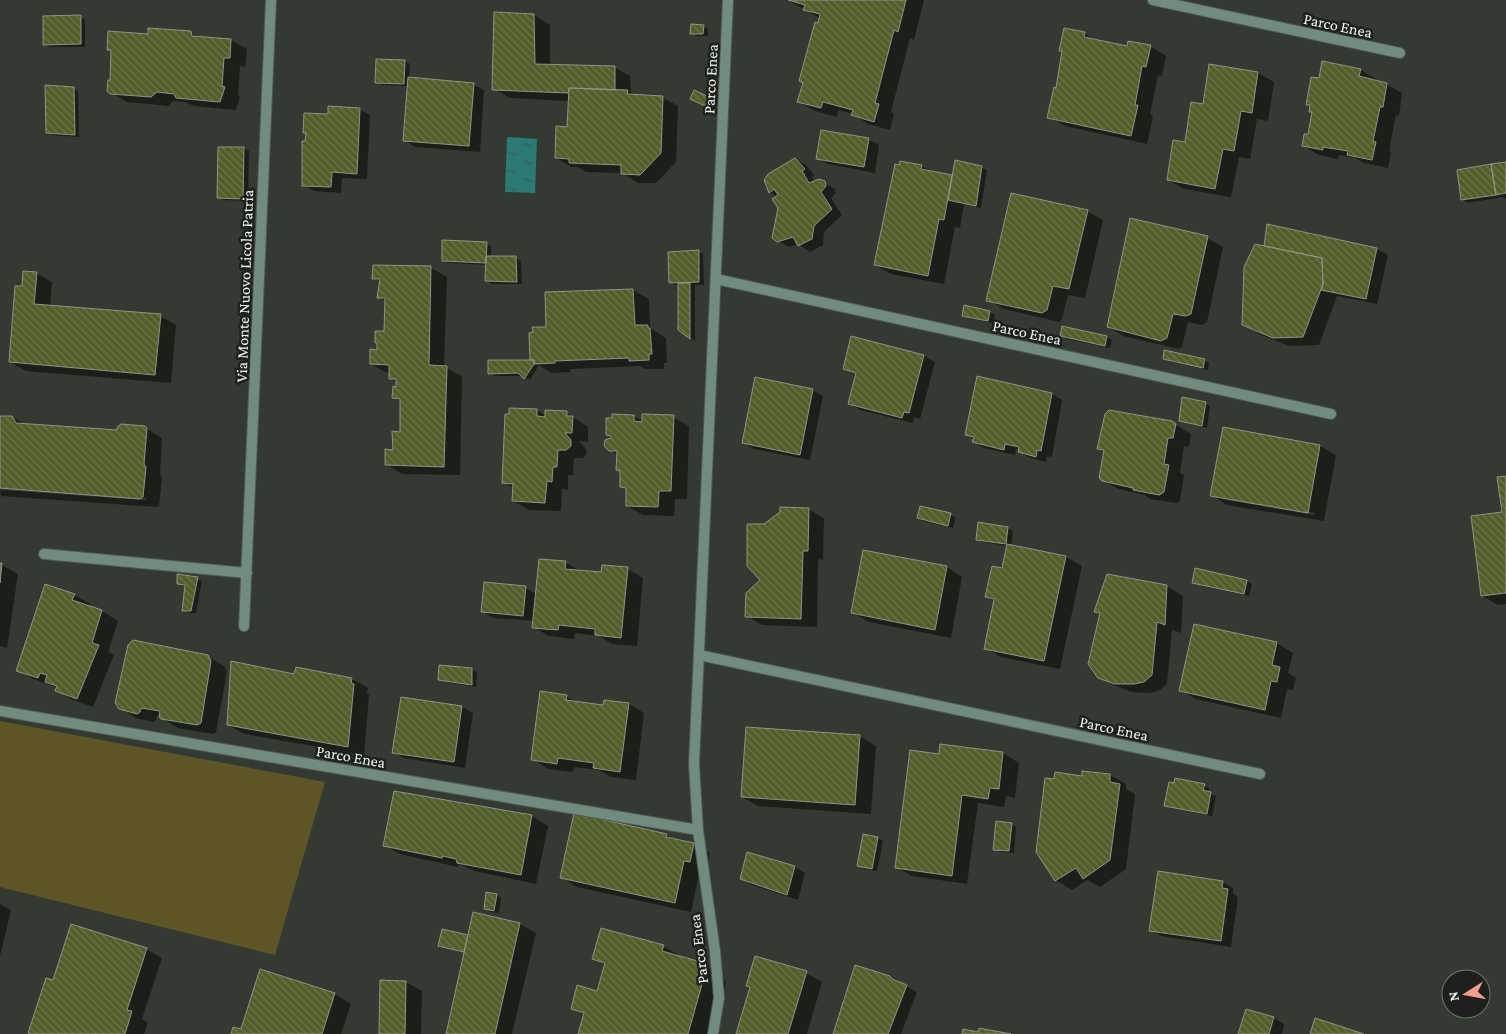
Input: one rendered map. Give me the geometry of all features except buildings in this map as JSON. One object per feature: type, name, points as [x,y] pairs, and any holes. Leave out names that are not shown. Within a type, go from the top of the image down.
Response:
[{"type":"street","name":"Via Monte Nuovo Licola Patria","points":[[244,626],[271,0]]},
{"type":"street","name":"Parco Enea","points":[[713,1034],[719,998],[715,951],[698,830],[694,764],[728,0]]},
{"type":"street","name":"Parco Enea","points":[[1153,0],[1400,54]]},
{"type":"street","name":"Parco Enea","points":[[716,279],[1331,414]]},
{"type":"street","points":[[44,554],[247,573]]},
{"type":"street","name":"Parco Enea","points":[[699,655],[1260,774]]},
{"type":"street","name":"Parco Enea","points":[[0,711],[698,830]]},
{"type":"shaded area","points":[[0,721],[325,782],[275,955],[0,887]]},
{"type":"water","points":[[507,137],[537,139],[535,193],[505,192]]}]
